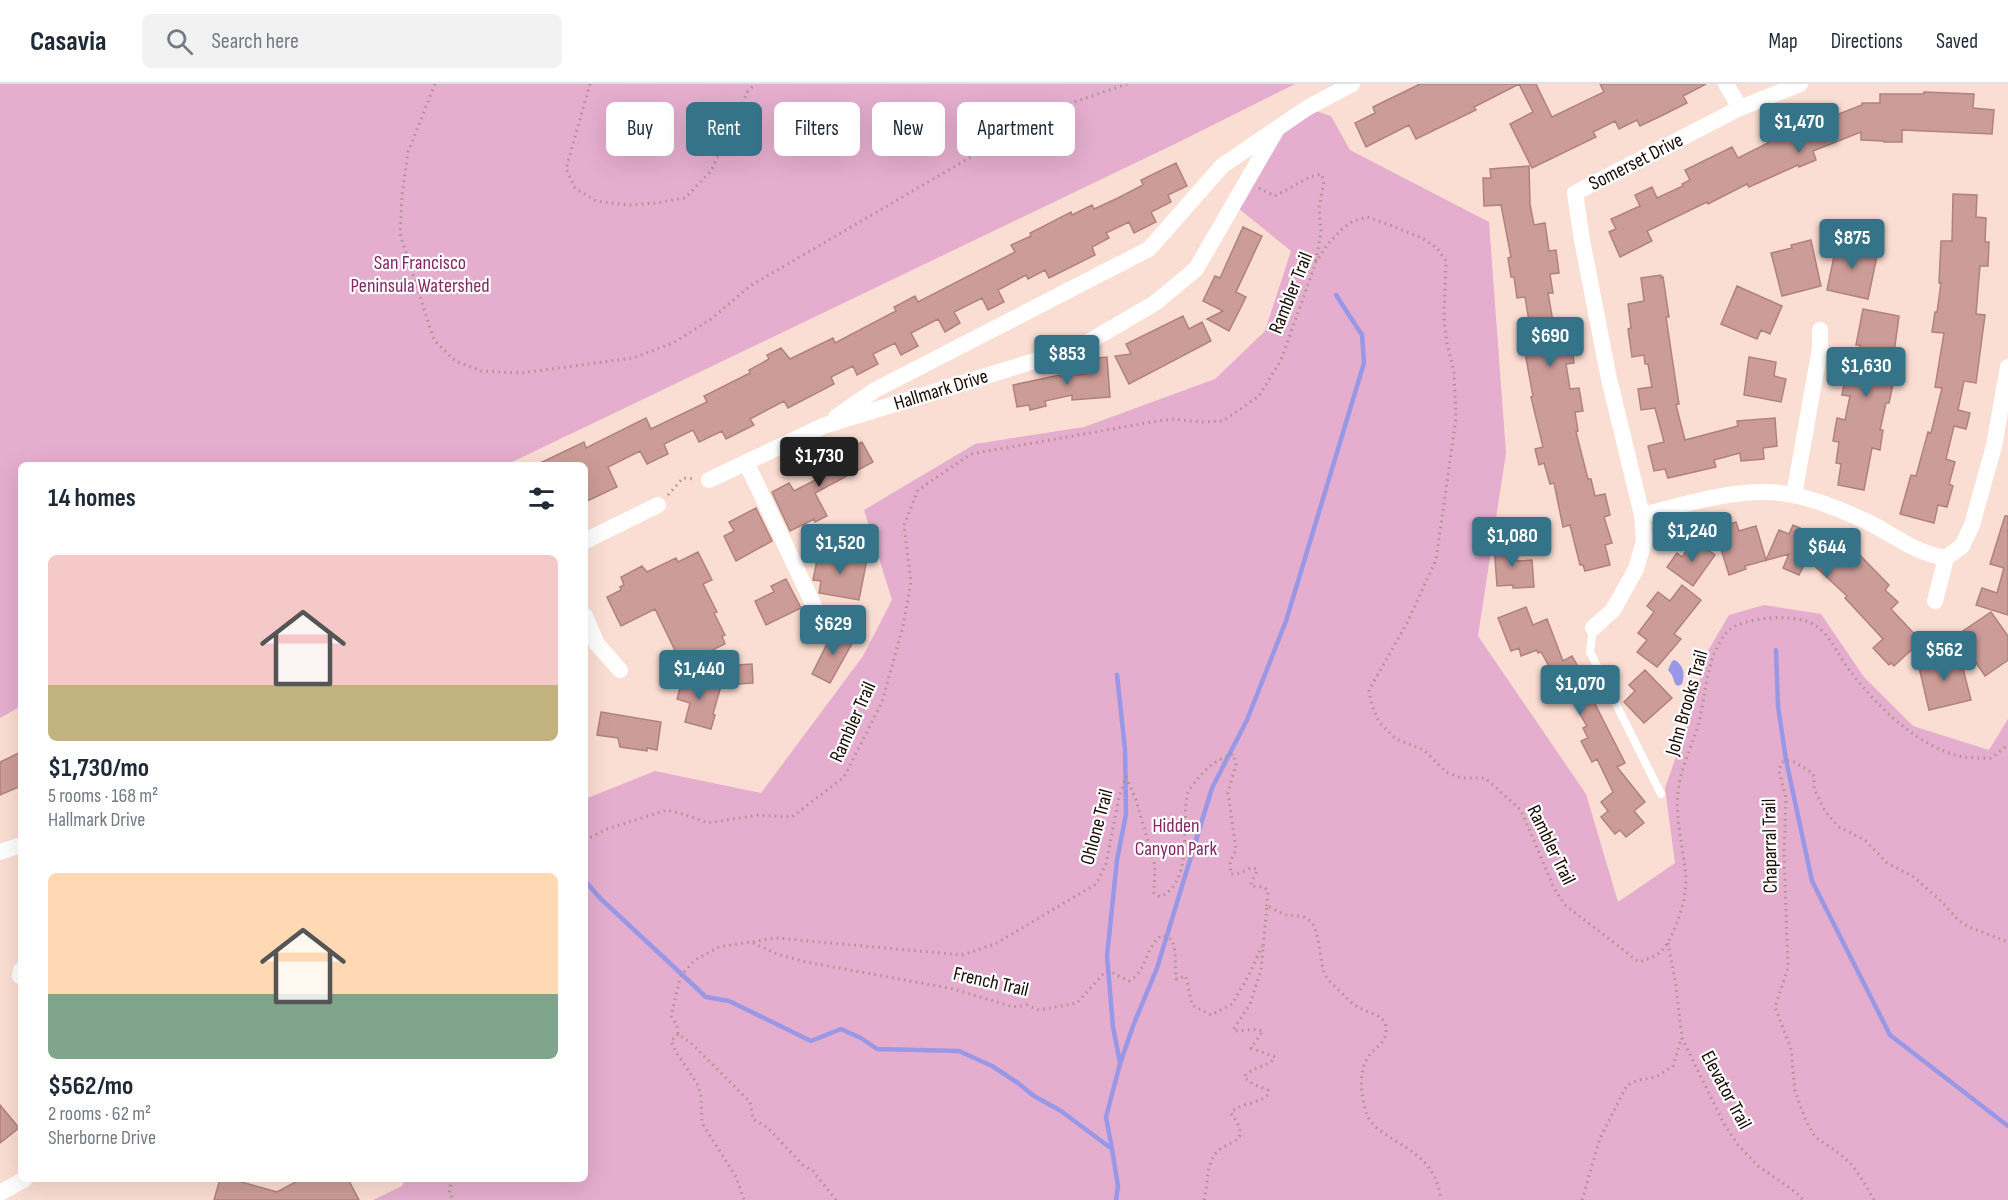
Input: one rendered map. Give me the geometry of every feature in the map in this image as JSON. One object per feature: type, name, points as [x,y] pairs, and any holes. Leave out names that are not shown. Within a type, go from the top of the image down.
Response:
[{"type":"street","name":"Hallmark Drive","points":[[823,426],[875,390],[1149,249],[1222,166],[1307,108],[1352,84]]},
{"type":"street","points":[[1726,84],[1740,108]]},
{"type":"street","name":"Somerset Drive","points":[[1642,515],[1609,379],[1575,193],[1740,108],[1800,84]]},
{"type":"street","name":"Hallmark Drive","points":[[709,480],[823,426],[1080,347],[1155,303],[1196,269],[1277,129]]},
{"type":"street","points":[[1794,495],[1820,348],[1820,330]]},
{"type":"street","points":[[1935,601],[1946,558],[1962,546],[1972,525],[1994,446],[2008,367]]},
{"type":"street","points":[[746,462],[816,610]]},
{"type":"street","points":[[1593,628],[1613,610],[1636,569],[1644,541],[1642,515],[1726,495],[1769,492],[1794,495],[1833,507],[1870,523],[1932,556],[1946,558]]},
{"type":"street","points":[[588,539],[658,505]]},
{"type":"street","points":[[588,623],[597,644],[620,670]]},
{"type":"street","points":[[0,852],[18,846]]},
{"type":"street","points":[[0,1193],[20,1182]]},
{"type":"lane","points":[[1593,628],[1590,652],[1661,794]]},
{"type":"path","points":[[435,84],[408,152],[400,234],[434,340],[454,361],[464,365],[481,371],[521,373],[633,358],[673,343],[711,319],[750,286],[983,150],[1057,108],[1127,84]]},
{"type":"path","points":[[590,84],[566,169],[575,188],[596,201],[629,205],[685,198],[711,171],[748,91],[755,84]]},
{"type":"path","points":[[1246,181],[1275,196],[1310,177],[1321,174],[1324,181],[1319,208],[1321,232],[1316,262]]},
{"type":"path","name":"Rambler Trail","points":[[588,838],[607,829],[667,810],[708,823],[759,815],[792,817],[844,777],[882,702],[903,626],[911,582],[903,525],[918,490],[971,454],[1157,421],[1222,421],[1260,396],[1269,383],[1281,360],[1316,262],[1327,244],[1353,221],[1367,217],[1422,238],[1437,248],[1446,261],[1444,319],[1454,372],[1456,418],[1436,560],[1407,623],[1369,690],[1379,722],[1396,739],[1424,750],[1446,772],[1461,778],[1485,778],[1521,810],[1554,888],[1565,905],[1592,924],[1614,944],[1639,962],[1657,956],[1668,943]]},
{"type":"path","points":[[658,505],[683,478],[709,480]]},
{"type":"path","name":"John Brooks Trail","points":[[1668,943],[1681,913],[1686,880],[1677,809],[1678,789],[1699,722],[1714,653],[1727,632],[1740,624],[1781,617],[1800,618],[1817,626],[1850,671],[1883,709],[1920,739],[1962,756],[1991,758],[2008,745]]},
{"type":"path","name":"Ohlone Trail","points":[[744,1200],[736,1177],[702,1123],[698,1085],[671,1041],[678,1034],[677,1025],[671,1016],[681,975],[694,960],[719,947],[776,938],[962,955],[995,944],[1096,884],[1106,864],[1119,797],[1126,777],[1136,800],[1155,866],[1154,893],[1160,897],[1171,890],[1180,873],[1184,855],[1188,791],[1208,765],[1233,754],[1236,764],[1228,793],[1236,850],[1230,862],[1232,874],[1250,868],[1257,869],[1251,886],[1264,887],[1268,891],[1267,906]]},
{"type":"path","name":"Chaparral Trail","points":[[1874,1200],[1853,1166],[1815,1137],[1806,1121],[1795,1091],[1791,1049],[1775,1008],[1788,968],[1784,852],[1786,798],[1779,771],[1781,763],[1786,760],[1794,762],[1814,776],[1814,789],[1821,805],[1839,827],[1865,840],[1887,863],[1914,877],[1958,920],[1969,927],[2008,942]]},
{"type":"path","points":[[1204,1200],[1215,1154],[1237,1139],[1240,1133],[1239,1125],[1231,1113],[1233,1110],[1255,1103],[1268,1095],[1268,1090],[1253,1084],[1244,1077],[1248,1071],[1272,1062],[1275,1057],[1270,1053],[1251,1048],[1263,1031],[1250,1028],[1233,1030],[1250,1004],[1261,970],[1267,906],[1287,915],[1298,915],[1309,920],[1316,931],[1326,977],[1360,1009],[1375,1014],[1385,1023],[1387,1031],[1384,1040],[1367,1058],[1361,1083],[1367,1116],[1374,1126],[1424,1160],[1439,1185],[1441,1200]]},
{"type":"path","name":"French Trail","points":[[751,942],[777,954],[806,962],[954,989],[1013,1007],[1027,1005],[1039,1010],[1077,1003],[1105,972],[1111,972],[1129,981],[1137,977],[1153,943],[1163,935],[1172,940],[1175,951],[1176,979],[1186,976],[1192,1005],[1211,1015],[1232,1004],[1249,975],[1264,941]]},
{"type":"path","name":"Elevator Trail","points":[[1668,943],[1682,1038],[1724,1124],[1738,1145],[1758,1166],[1797,1193],[1803,1200]]},
{"type":"path","points":[[678,1034],[690,1042],[750,1102],[753,1119],[768,1128],[803,1165],[813,1171],[836,1200]]},
{"type":"path","name":"Elevator Trail","points":[[1582,1200],[1600,1138],[1627,1085],[1656,1077],[1672,1066],[1682,1038]]},
{"type":"path","points":[[451,1182],[449,1193],[454,1200]]},
{"type":"green space","name":"San Francisco Peninsula Watershed","points":[[0,84],[1295,84],[512,462],[18,462],[18,708],[0,718]]},
{"type":"green space","name":"Hidden Canyon Park","points":[[1307,108],[1331,116],[1350,150],[1489,222],[1506,453],[1478,636],[1586,794],[1618,902],[1675,863],[1665,788],[1692,711],[1706,654],[1729,615],[1764,605],[1821,614],[1864,677],[1913,726],[1989,750],[2008,719],[2008,1200],[373,1200],[402,1186],[404,1182],[588,1182],[588,798],[655,771],[761,793],[863,656],[892,600],[864,510],[975,444],[1084,427],[1215,379],[1265,331],[1291,251],[1233,204],[1277,129]]},
{"type":"water","points":[[1675,660],[1682,668],[1683,674],[1682,684],[1678,686],[1668,670],[1672,661]]},
{"type":"building","points":[[1420,84],[1519,84],[1474,107],[1476,110],[1416,139],[1409,125],[1366,147],[1355,123],[1375,113],[1373,107]]},
{"type":"building","points":[[1519,84],[1536,84],[1552,117],[1604,92],[1600,84],[1706,84],[1683,96],[1687,103],[1667,113],[1640,126],[1637,120],[1619,129],[1615,121],[1593,132],[1596,137],[1532,168],[1510,124],[1533,112]]},
{"type":"building","points":[[1924,92],[1974,94],[1973,108],[1994,110],[1992,134],[1902,130],[1902,142],[1884,142],[1861,140],[1861,132],[1813,151],[1816,160],[1799,167],[1798,165],[1749,187],[1747,184],[1647,231],[1652,241],[1620,257],[1609,232],[1616,229],[1611,219],[1640,206],[1635,195],[1652,187],[1657,198],[1683,186],[1682,184],[1690,180],[1685,170],[1732,147],[1738,158],[1768,143],[1766,139],[1782,132],[1779,125],[1822,107],[1826,119],[1862,105],[1862,103],[1880,103],[1880,94],[1924,94]]},
{"type":"building","points":[[1176,163],[1187,186],[1168,195],[1171,202],[1151,212],[1156,222],[1134,233],[1129,222],[1106,233],[1109,238],[1092,247],[1095,255],[1049,278],[1045,270],[1028,279],[1026,275],[998,290],[1004,302],[988,310],[982,298],[954,312],[960,323],[945,332],[938,319],[911,333],[918,346],[901,355],[895,343],[873,354],[878,364],[857,375],[853,366],[831,377],[834,384],[788,408],[784,401],[750,419],[754,425],[726,439],[722,431],[699,442],[693,430],[664,444],[668,454],[647,464],[640,451],[608,467],[617,487],[588,501],[588,462],[542,462],[584,442],[586,448],[646,418],[651,429],[707,402],[704,396],[750,373],[749,370],[769,359],[767,355],[781,348],[790,359],[833,338],[835,343],[896,311],[894,307],[915,296],[918,302],[1015,252],[1011,245],[1031,236],[1030,233],[1071,212],[1072,215],[1092,205],[1094,209],[1118,198],[1143,185],[1141,180]]},
{"type":"building","points":[[1529,166],[1530,204],[1534,225],[1545,223],[1549,251],[1556,250],[1559,273],[1550,274],[1553,293],[1548,293],[1553,322],[1563,320],[1566,341],[1571,340],[1574,363],[1566,364],[1570,389],[1579,388],[1583,411],[1575,412],[1578,431],[1576,432],[1588,479],[1591,479],[1595,496],[1605,494],[1610,515],[1604,517],[1612,543],[1605,545],[1610,565],[1585,571],[1583,565],[1580,565],[1570,525],[1563,527],[1554,483],[1550,484],[1544,463],[1539,465],[1535,449],[1543,447],[1531,397],[1533,396],[1524,347],[1533,346],[1525,297],[1517,298],[1514,277],[1511,277],[1508,258],[1511,257],[1501,205],[1484,206],[1483,178],[1491,178],[1490,169]]},
{"type":"building","points":[[1953,194],[1977,195],[1976,217],[1986,218],[1985,242],[1989,242],[1988,266],[1980,266],[1976,314],[1985,315],[1976,383],[1964,381],[1958,410],[1970,413],[1966,429],[1954,426],[1946,459],[1955,462],[1949,484],[1953,486],[1947,507],[1938,505],[1934,523],[1900,514],[1911,475],[1916,476],[1928,432],[1931,433],[1942,388],[1935,387],[1944,333],[1932,332],[1941,283],[1939,283],[1941,241],[1952,241]]},
{"type":"building","points":[[1243,227],[1262,236],[1236,292],[1246,297],[1229,331],[1207,319],[1223,311],[1203,301],[1215,276],[1220,278]]},
{"type":"building","points":[[1811,240],[1821,286],[1782,296],[1771,253]]},
{"type":"building","points":[[1837,242],[1878,251],[1868,299],[1827,290]]},
{"type":"building","points":[[1661,275],[1669,317],[1666,317],[1679,404],[1676,405],[1685,440],[1738,426],[1737,421],[1775,418],[1777,446],[1763,448],[1764,459],[1741,461],[1740,453],[1714,460],[1716,467],[1668,478],[1665,469],[1654,471],[1648,446],[1664,442],[1655,408],[1641,410],[1638,389],[1652,387],[1644,355],[1632,357],[1628,329],[1631,328],[1628,304],[1644,301],[1641,278]]},
{"type":"building","points":[[1737,286],[1782,306],[1770,334],[1761,330],[1757,339],[1721,324]]},
{"type":"building","points":[[1863,309],[1899,316],[1890,383],[1893,384],[1880,430],[1883,430],[1880,450],[1872,448],[1864,490],[1838,485],[1841,464],[1836,463],[1839,442],[1833,441],[1837,418],[1845,420],[1850,396],[1842,395],[1846,372],[1854,373],[1860,345],[1856,345]]},
{"type":"building","points":[[1183,316],[1189,329],[1202,322],[1211,341],[1129,384],[1115,356],[1131,354],[1126,344]]},
{"type":"building","points":[[1107,357],[1110,397],[1072,400],[1072,395],[1045,401],[1046,406],[1030,410],[1029,405],[1017,407],[1013,385],[1060,375],[1060,377],[1085,374],[1083,359]]},
{"type":"building","points":[[1749,357],[1776,362],[1774,376],[1786,379],[1781,402],[1744,395]]},
{"type":"building","points":[[862,442],[873,462],[815,493],[827,516],[815,522],[814,519],[790,531],[772,492],[789,483],[794,491],[825,475],[819,465]]},
{"type":"building","points":[[756,508],[772,541],[736,561],[724,536],[734,531],[729,522]]},
{"type":"building","points":[[2005,516],[2008,516],[2008,615],[1976,605],[1982,588],[1997,593],[2004,568],[1990,564]]},
{"type":"building","points":[[1736,522],[1739,531],[1756,526],[1766,560],[1779,530],[1789,534],[1793,525],[1825,539],[1842,555],[1851,546],[1889,585],[1885,590],[1898,602],[1891,609],[1921,641],[1894,666],[1891,663],[1889,665],[1873,648],[1883,639],[1845,598],[1847,596],[1807,559],[1799,575],[1783,568],[1789,554],[1745,566],[1746,569],[1729,575],[1715,529]]},
{"type":"building","points":[[1694,540],[1715,555],[1693,586],[1667,567],[1677,553],[1682,557]]},
{"type":"building","points":[[1515,543],[1517,561],[1532,560],[1534,587],[1497,586],[1494,545]]},
{"type":"building","points":[[819,550],[867,559],[859,600],[819,593],[821,581],[813,580]]},
{"type":"building","points":[[698,552],[712,580],[703,584],[717,612],[714,613],[725,635],[722,636],[725,644],[682,665],[655,609],[621,626],[607,597],[621,590],[620,587],[624,585],[621,577],[642,566],[647,572],[676,558],[678,562]]},
{"type":"building","points":[[786,579],[801,608],[766,625],[755,601],[774,592],[771,586]]},
{"type":"building","points":[[1682,585],[1701,600],[1674,634],[1681,639],[1657,667],[1637,652],[1647,640],[1638,633],[1654,612],[1647,606],[1658,592],[1670,601]]},
{"type":"building","points":[[1526,607],[1533,625],[1547,619],[1563,661],[1572,656],[1597,700],[1594,702],[1625,763],[1617,767],[1645,802],[1634,811],[1644,823],[1626,837],[1620,830],[1615,834],[1601,817],[1608,811],[1601,802],[1613,792],[1597,759],[1592,762],[1581,741],[1588,738],[1583,728],[1587,726],[1568,694],[1566,696],[1541,652],[1538,653],[1537,650],[1521,656],[1519,648],[1511,651],[1498,618]]},
{"type":"building","points":[[1991,612],[2008,636],[2008,660],[1985,676],[1957,635]]},
{"type":"building","points":[[834,630],[854,640],[830,683],[812,674]]},
{"type":"building","points":[[1959,653],[1971,700],[1929,710],[1918,663]]},
{"type":"building","points":[[752,664],[753,683],[722,685],[721,666]]},
{"type":"building","points":[[1645,670],[1672,698],[1644,723],[1624,702],[1635,691],[1629,685]]},
{"type":"building","points":[[684,675],[721,686],[711,729],[685,722],[690,703],[677,699]]},
{"type":"building","points":[[601,712],[661,722],[657,750],[647,748],[647,751],[620,747],[618,738],[597,735]]},
{"type":"building","points":[[18,753],[18,787],[0,795],[0,762]]},
{"type":"building","points":[[0,1105],[18,1129],[0,1143]]},
{"type":"building","points":[[219,1182],[242,1182],[277,1192],[295,1182],[350,1182],[359,1200],[214,1200]]},
{"type":"waterway","points":[[1112,1149],[1106,1117],[1120,1064],[1157,968],[1212,788],[1247,720],[1286,621],[1364,363],[1362,335],[1336,295]]},
{"type":"waterway","points":[[1776,650],[1778,706],[1786,760],[1812,881],[1890,1035],[2008,1126]]},
{"type":"waterway","points":[[1117,675],[1125,749],[1126,814],[1117,860],[1107,956],[1113,1027],[1120,1063]]},
{"type":"waterway","points":[[588,884],[706,997],[729,1001],[811,1041],[841,1029],[861,1038],[877,1049],[959,1051],[992,1066],[1034,1096],[1061,1111],[1112,1149],[1118,1186],[1116,1200]]}]
